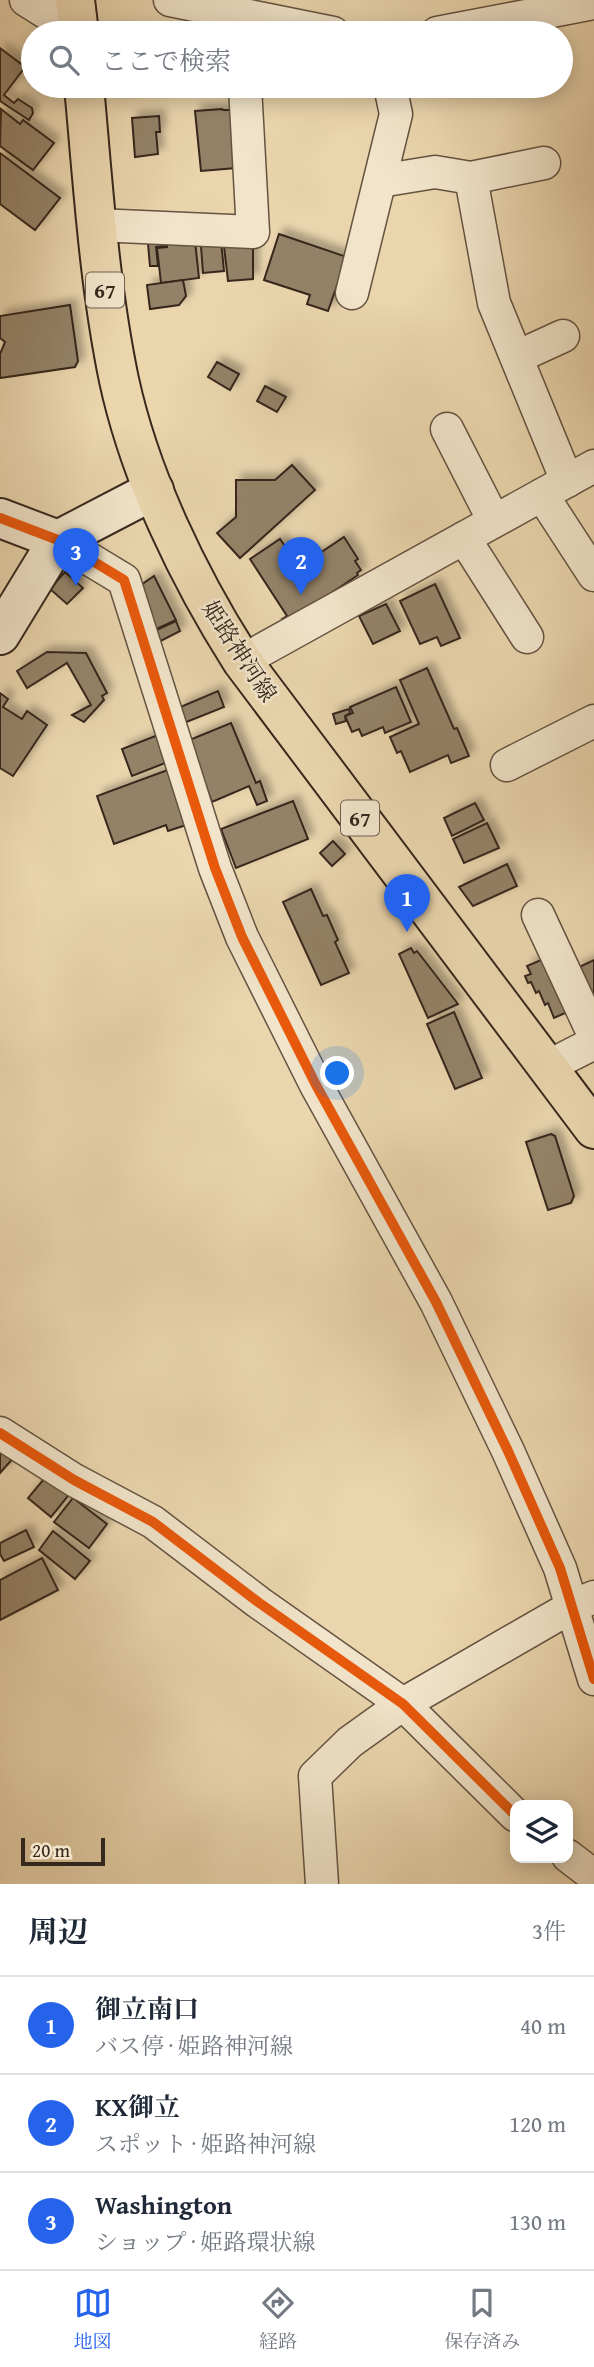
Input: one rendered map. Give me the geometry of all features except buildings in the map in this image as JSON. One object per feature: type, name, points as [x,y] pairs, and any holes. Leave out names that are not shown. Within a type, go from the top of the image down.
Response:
[{"type":"main road","name":"姫路神河線","points":[[85,98],[97,225],[120,382],[154,490],[206,603],[242,661],[594,1129]]},
{"type":"main road","points":[[0,635],[58,540],[154,490]]},
{"type":"main road","points":[[0,518],[58,540]]},
{"type":"street","points":[[26,0],[53,17],[77,17]]},
{"type":"street","points":[[170,0],[273,21]]},
{"type":"street","points":[[461,21],[477,13],[594,3]]},
{"type":"street","points":[[97,225],[253,232],[246,98]]},
{"type":"street","points":[[352,293],[396,114],[393,98]]},
{"type":"street","points":[[380,181],[435,172],[471,178],[544,163]]},
{"type":"street","points":[[471,178],[494,303],[568,480],[594,575]]},
{"type":"street","points":[[517,357],[563,336]]},
{"type":"street","points":[[447,429],[494,521]]},
{"type":"street","points":[[242,661],[568,480]]},
{"type":"street","points":[[464,538],[527,637]]},
{"type":"street","points":[[58,540],[124,580],[215,868],[242,937],[316,1085],[436,1302],[519,1475],[560,1568],[583,1602],[594,1679]]},
{"type":"street","points":[[507,765],[594,721]]},
{"type":"street","points":[[538,915],[594,1035]]},
{"type":"street","points":[[547,1067],[594,1043]]},
{"type":"street","points":[[0,1433],[74,1480],[153,1522],[258,1602],[403,1704],[510,1810]]},
{"type":"street","points":[[322,1884],[314,1776],[350,1742],[403,1704],[583,1602]]},
{"type":"street","points":[[573,1860],[594,1876]]},
{"type":"cycle path","points":[[0,518],[58,540],[124,580],[215,868],[242,937],[316,1085],[436,1302],[508,1451],[560,1568],[594,1679]]},
{"type":"cycle path","points":[[0,1433],[74,1480],[153,1522],[258,1602],[403,1704],[510,1810]]},
{"type":"place","name":"Washington","points":[[76,586]]},
{"type":"place","name":"KX御立","points":[[301,595]]},
{"type":"place","name":"御立南口","points":[[407,932]]}]
